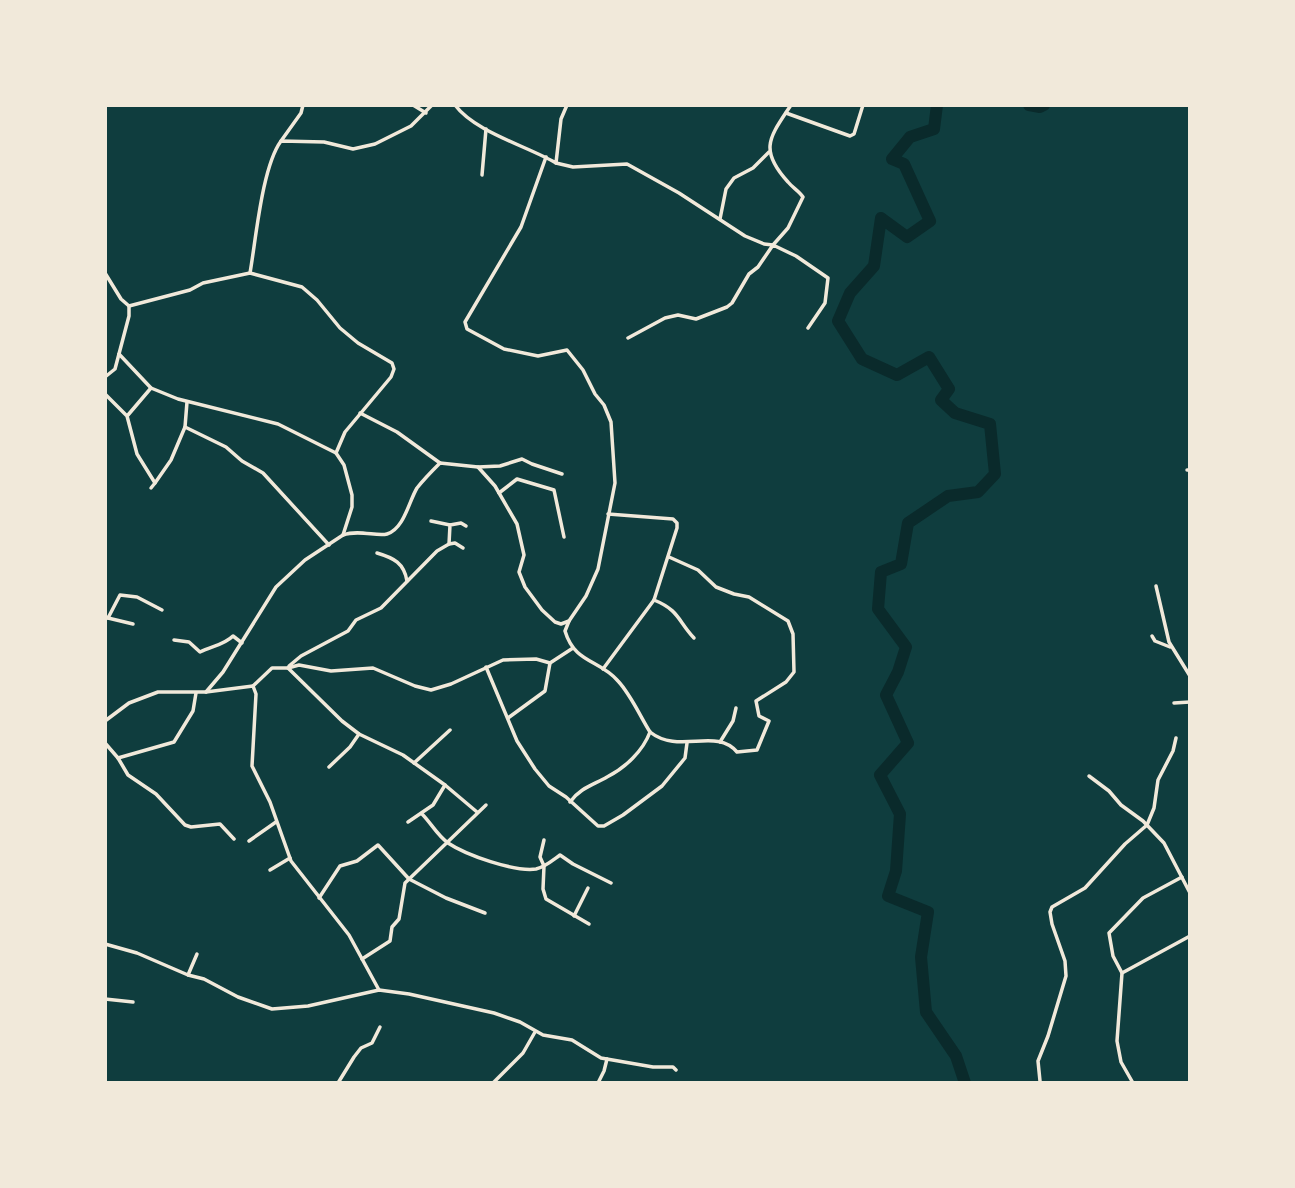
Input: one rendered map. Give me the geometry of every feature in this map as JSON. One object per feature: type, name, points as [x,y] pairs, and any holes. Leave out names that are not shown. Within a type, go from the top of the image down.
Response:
[{"type":"street","points":[[250,272],[275,150],[301,113],[303,105]]},
{"type":"street","points":[[413,105],[426,114]]},
{"type":"street","points":[[281,141],[324,142],[353,149],[375,144],[411,126],[426,114],[432,105]]},
{"type":"street","points":[[455,105],[460,112],[486,129],[556,163],[573,167],[626,164],[679,193],[746,236],[796,256],[828,278],[825,303],[807,328]]},
{"type":"street","points":[[556,163],[561,119],[567,105]]},
{"type":"street","points":[[628,338],[664,318],[678,315],[696,319],[727,307],[749,274],[758,267],[772,245],[788,228],[803,198],[779,171],[769,152],[769,143],[791,105]]},
{"type":"street","points":[[786,113],[850,136],[854,134],[863,105]]},
{"type":"street","points":[[481,175],[486,129]]},
{"type":"street","points":[[720,220],[726,189],[730,183],[739,174],[754,168],[769,152]]},
{"type":"street","points":[[546,157],[521,227],[465,322],[467,329],[504,349],[538,356],[567,350],[583,370],[604,405],[612,429],[615,483],[598,569],[565,631],[573,648],[583,660],[603,669],[619,682],[650,732],[663,741],[720,742],[731,745],[737,752],[757,750],[769,721],[759,716],[755,701],[786,682],[794,672],[792,627],[788,621],[757,601],[716,587],[698,570],[669,556]]},
{"type":"street","points":[[129,306],[190,290],[203,283],[250,272],[302,287],[317,300],[340,328],[358,343],[392,363],[394,369],[391,377],[345,432],[336,453]]},
{"type":"street","points":[[105,273],[121,299],[129,306],[129,316],[115,369],[105,377]]},
{"type":"street","points":[[119,354],[151,388],[187,402],[278,424],[336,453],[344,465],[352,495],[352,507],[343,535]]},
{"type":"street","points":[[127,416],[151,388]]},
{"type":"street","points":[[105,394],[127,416],[138,454],[155,483]]},
{"type":"street","points":[[151,488],[171,460],[185,427],[187,402]]},
{"type":"street","points":[[360,412],[397,432],[440,463],[500,467],[523,458],[532,464],[562,474]]},
{"type":"street","points":[[185,427],[226,447],[242,461],[263,473],[329,545]]},
{"type":"street","points":[[206,692],[223,672],[276,587],[305,560],[343,535],[351,532],[373,532],[380,535],[391,533],[398,525],[415,491],[440,463]]},
{"type":"street","points":[[478,467],[499,493],[517,524],[523,540],[524,555],[519,572],[525,587],[555,622],[561,624],[569,621]]},
{"type":"street","points":[[499,493],[517,479],[554,490],[564,537]]},
{"type":"street","points":[[603,669],[654,600],[677,528],[677,523],[673,520],[608,514]]},
{"type":"street","points":[[431,521],[450,525],[461,523],[466,526]]},
{"type":"street","points":[[449,544],[450,525]]},
{"type":"street","points":[[288,668],[300,656],[348,631],[356,620],[381,608],[437,551],[455,543],[463,548]]},
{"type":"street","points":[[377,553],[401,563],[407,581]]},
{"type":"street","points":[[1156,586],[1172,648],[1190,676]]},
{"type":"street","points":[[133,624],[106,617],[120,595],[137,597],[162,610]]},
{"type":"street","points":[[654,600],[673,610],[681,618],[683,627],[694,638]]},
{"type":"street","points":[[1152,635],[1158,643],[1172,648]]},
{"type":"street","points":[[174,639],[189,642],[200,652],[225,643],[233,636],[242,643]]},
{"type":"street","points":[[508,718],[545,691],[550,663],[573,648]]},
{"type":"street","points":[[105,721],[128,703],[151,694],[196,693],[253,686],[272,668],[299,666],[331,671],[373,668],[431,690],[507,659],[536,659],[550,663]]},
{"type":"street","points":[[486,667],[495,694],[519,745],[535,769],[550,786],[594,824],[604,826],[662,786],[685,758],[687,743]]},
{"type":"street","points":[[288,668],[359,734],[403,755],[477,812]]},
{"type":"street","points":[[253,686],[256,705],[251,766],[270,802],[290,858],[349,935],[379,990]]},
{"type":"street","points":[[118,758],[174,742],[192,711],[196,693]]},
{"type":"street","points":[[1174,703],[1190,702]]},
{"type":"street","points":[[720,742],[733,721],[736,708]]},
{"type":"street","points":[[414,763],[450,730]]},
{"type":"street","points":[[570,802],[583,789],[607,778],[622,767],[644,745],[650,732]]},
{"type":"street","points":[[328,767],[350,747],[359,734]]},
{"type":"street","points":[[1040,1081],[1038,1061],[1066,975],[1065,961],[1050,912],[1052,907],[1084,888],[1125,844],[1147,825],[1154,808],[1158,780],[1173,751],[1176,738]]},
{"type":"street","points":[[105,743],[128,775],[156,794],[185,825],[191,827],[220,824],[234,839]]},
{"type":"street","points":[[1089,776],[1164,843],[1190,892]]},
{"type":"street","points":[[408,822],[422,814],[439,798],[445,785]]},
{"type":"street","points":[[362,959],[390,941],[392,927],[400,919],[405,886],[409,878],[486,805]]},
{"type":"street","points":[[422,814],[447,842],[468,853],[510,867],[528,869],[544,866],[560,855],[611,883]]},
{"type":"street","points":[[250,841],[275,822]]},
{"type":"street","points":[[544,840],[540,857],[544,866],[546,899],[589,925]]},
{"type":"street","points":[[320,898],[340,866],[354,863],[378,845],[409,878],[446,898],[485,913]]},
{"type":"street","points":[[270,870],[290,858]]},
{"type":"street","points":[[1133,1083],[1121,1062],[1116,1041],[1122,973],[1108,936],[1110,930],[1143,898],[1182,877]]},
{"type":"street","points":[[574,916],[588,888]]},
{"type":"street","points":[[1122,973],[1190,936]]},
{"type":"street","points":[[105,944],[137,953],[204,979],[257,1004],[276,1009],[308,1006],[379,990],[418,995],[477,1007],[520,1022],[535,1032],[572,1041],[601,1058],[653,1067],[673,1067],[676,1070]]},
{"type":"street","points":[[188,975],[197,954]]},
{"type":"street","points":[[105,999],[134,1002]]},
{"type":"street","points":[[338,1083],[361,1048],[372,1043],[380,1027]]},
{"type":"street","points":[[493,1083],[523,1053],[535,1032]]},
{"type":"street","points":[[598,1083],[607,1059]]},
{"type":"waterway","points":[[937,105],[934,129],[910,137],[892,159],[904,164],[930,221],[907,237],[881,218],[874,266],[850,293],[838,321],[862,359],[897,375],[929,357],[949,389],[941,400],[955,413],[990,424],[995,474],[978,492],[948,496],[908,523],[901,564],[881,572],[878,609],[906,647],[898,672],[886,695],[908,743],[880,775],[900,814],[896,871],[888,896],[928,912],[921,957],[926,1012],[956,1056],[965,1083]]},
{"type":"waterway","points":[[1029,105],[1044,105]]}]
